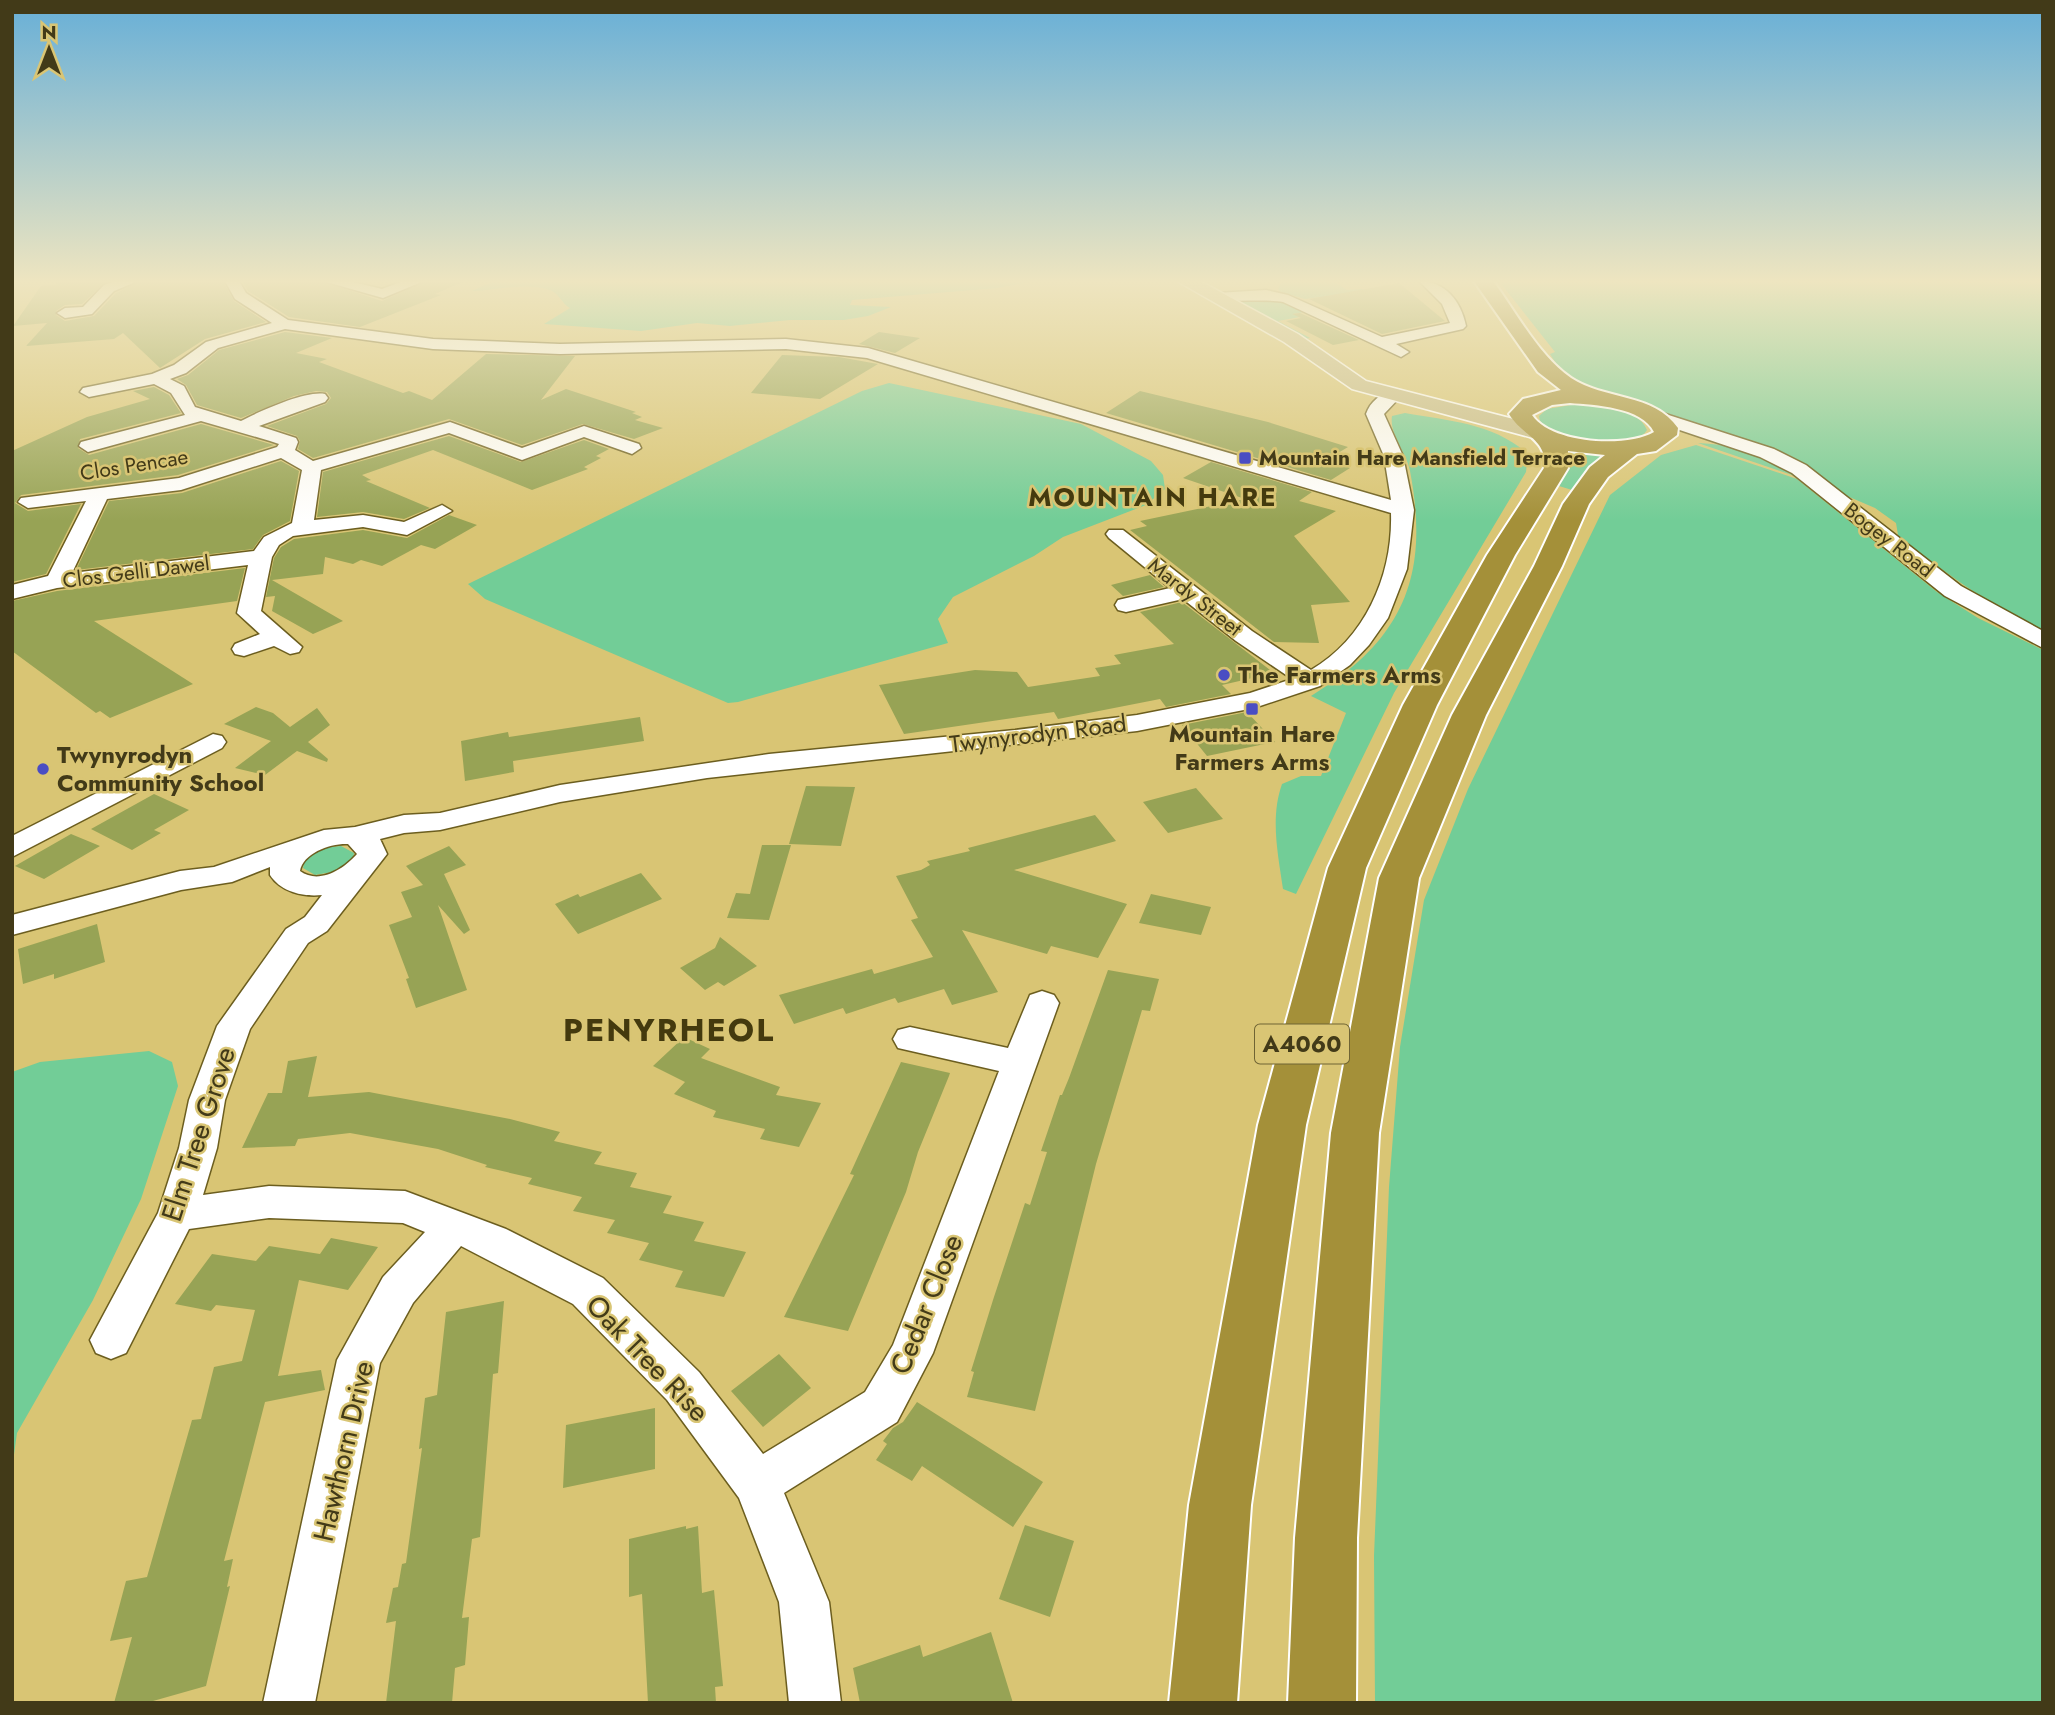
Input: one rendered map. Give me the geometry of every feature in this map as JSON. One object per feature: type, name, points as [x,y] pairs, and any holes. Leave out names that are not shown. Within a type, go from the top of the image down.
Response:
[{"type":"highway","points":[[1541,361],[1564,383],[1595,399],[1646,435]]},
{"type":"highway","name":"A4060","points":[[1203,1703],[1220,1505],[1282,1125],[1347,868],[1420,705],[1501,555],[1556,468],[1558,454],[1535,420],[1525,380]]},
{"type":"highway","points":[[1595,399],[1561,398],[1535,420],[1588,447],[1646,435]]},
{"type":"highway","name":"A4060","points":[[1322,1703],[1326,1538],[1355,1133],[1399,878],[1469,715],[1548,566],[1576,504],[1599,472],[1646,435]]},
{"type":"main road","points":[[1324,361],[1359,385],[1393,395],[1425,403],[1535,420]]},
{"type":"street","points":[[89,392],[156,378],[180,369],[191,361]]},
{"type":"street","points":[[898,361],[1404,510]]},
{"type":"street","points":[[156,378],[172,384],[187,410],[242,428],[262,431],[289,442],[285,451],[292,459],[312,467],[450,427],[522,454],[584,431],[632,448]]},
{"type":"street","name":"Twynyrodyn Road","points":[[221,875],[242,865],[299,849],[326,838],[355,836],[410,823],[432,823],[556,794],[707,770],[873,750],[1055,736],[1255,700],[1311,681],[1339,662],[1366,636],[1379,616],[1396,577],[1404,510],[1394,458],[1375,414],[1377,407],[1393,395]]},
{"type":"street","points":[[242,428],[266,415],[318,398]]},
{"type":"street","points":[[88,446],[201,416]]},
{"type":"street","name":"Bogey Road","points":[[1646,435],[1735,443]]},
{"type":"street","name":"Bogey Road","points":[[1646,435],[1735,443],[1767,453],[1799,469],[1953,591],[2043,641]]},
{"type":"street","name":"Clos Pencae","points":[[28,502],[181,484],[285,451]]},
{"type":"street","points":[[302,527],[312,467]]},
{"type":"street","points":[[57,581],[99,495]]},
{"type":"street","points":[[244,649],[283,641],[250,613],[261,557],[271,541],[302,527],[363,521],[407,529],[442,511]]},
{"type":"street","name":"Mardy Street","points":[[1116,534],[1244,636],[1311,681]]},
{"type":"street","name":"Clos Gelli Dawel","points":[[12,592],[57,581],[261,557]]},
{"type":"street","points":[[1126,605],[1187,591]]},
{"type":"street","points":[[12,848],[213,742]]},
{"type":"street","name":"Twynyrodyn Road","points":[[12,925],[180,881],[221,875],[297,883],[331,883],[423,835],[432,823]]},
{"type":"street","points":[[355,836],[371,846],[372,854],[362,868]]},
{"type":"street","points":[[298,936],[293,923],[305,894],[297,883],[285,875],[285,867],[299,849]]},
{"type":"street","name":"Elm Tree Grove","points":[[111,1340],[177,1215],[198,1148],[207,1100],[233,1026],[298,936],[316,924],[362,868]]},
{"type":"street","name":"Cedar Close","points":[[757,1484],[881,1407],[911,1353],[1042,1003]]},
{"type":"street","points":[[910,1039],[1020,1063]]},
{"type":"street","name":"Oak Tree Rise","points":[[177,1215],[269,1202],[405,1207],[492,1241],[588,1292],[684,1386],[757,1484],[804,1602],[815,1703]]},
{"type":"street","name":"Hawthorn Drive","points":[[289,1703],[359,1360],[398,1290],[454,1226]]},
{"type":"green space","points":[[1554,361],[2043,361],[2043,631],[1968,588],[1898,535],[1896,523],[1875,508],[1847,496],[1791,456],[1675,418],[1652,407],[1602,395],[1571,379]]},
{"type":"green space","points":[[889,383],[1081,424],[1151,461],[1163,475],[1165,489],[1146,505],[1063,537],[1034,556],[953,597],[938,619],[948,643],[738,702],[728,703],[485,599],[468,584],[862,391]]},
{"type":"green space","points":[[1577,404],[1626,412],[1642,422],[1647,430],[1639,437],[1626,441],[1594,442],[1561,434],[1540,421],[1539,416],[1547,409]]},
{"type":"green space","points":[[1405,413],[1454,421],[1500,436],[1528,454],[1526,472],[1394,693],[1296,894],[1283,889],[1276,836],[1278,797],[1282,784],[1301,776],[1321,776],[1346,713],[1311,696],[1343,675],[1369,652],[1388,628],[1403,602],[1412,573],[1416,542],[1415,508],[1410,471],[1392,423],[1392,416]]},
{"type":"green space","points":[[1698,443],[1751,452],[1798,477]]},
{"type":"green space","points":[[1696,445],[1797,479],[1937,592],[1978,618],[2043,650],[2043,1703],[1375,1703],[1374,1556],[1389,1187],[1400,1047],[1424,900],[1468,789],[1610,495],[1661,455]]},
{"type":"green space","points":[[1572,450],[1609,455],[1584,475],[1572,490],[1559,486],[1573,460]]},
{"type":"green space","points":[[341,846],[354,853],[353,860],[338,871],[315,875],[303,868],[313,853]]},
{"type":"green space","points":[[149,1051],[172,1062],[178,1086],[141,1199],[93,1300],[17,1433],[12,1469],[12,1072],[40,1062]]},
{"type":"building","points":[[153,361],[171,361],[160,368]]},
{"type":"building","points":[[205,361],[322,361],[319,362],[403,393],[409,391],[432,400],[478,361],[571,361],[541,400],[566,389],[636,412],[632,413],[642,417],[635,420],[663,428],[634,439],[583,424],[522,445],[449,419],[313,458],[298,449],[300,441],[297,436],[267,426],[326,404],[331,398],[327,392],[316,391],[294,396],[241,418],[197,405],[186,385],[177,379],[188,375]]},
{"type":"building","points":[[777,361],[861,361],[878,364],[820,399],[751,393]]},
{"type":"building","points":[[154,387],[169,395],[181,413],[80,439],[78,448],[89,455],[201,424],[274,445],[178,475],[21,495],[15,503],[28,511],[81,504],[46,574],[12,582],[12,451],[87,417],[150,399],[133,391]]},
{"type":"building","points":[[1140,391],[1268,422],[1348,447],[1328,459],[1350,468],[1331,480],[1106,413]]},
{"type":"building","points":[[449,436],[521,462],[584,440],[609,449],[596,456],[601,458],[584,467],[588,469],[532,490],[433,450],[362,475],[371,480],[366,481],[430,508],[404,519],[363,512],[317,517],[323,472]]},
{"type":"building","points":[[281,461],[299,471],[290,521],[263,535],[253,549],[76,570],[109,501],[182,493]]},
{"type":"building","points":[[1211,462],[1312,492],[1299,501],[1336,511],[1294,536],[1350,602],[1311,605],[1319,643],[1274,642],[1130,530],[1147,526],[1140,521],[1245,499],[1183,478]]},
{"type":"building","points":[[449,515],[477,525],[435,549],[421,545],[382,566],[361,560],[353,564],[325,557],[323,574],[272,580],[343,621],[313,634],[272,611],[275,596],[266,597],[274,558],[281,547],[294,539],[363,530],[407,538]]},
{"type":"building","points":[[245,568],[237,601],[94,621],[193,684],[110,718],[100,711],[96,713],[12,651],[12,601],[57,591]]},
{"type":"building","points":[[1150,575],[1164,587],[1123,596],[1111,585]]},
{"type":"building","points":[[1182,602],[1274,673],[1222,685],[1231,694],[1166,707],[1160,699],[1058,719],[1054,712],[904,734],[879,685],[975,670],[1017,672],[1028,687],[1100,676],[1095,668],[1121,664],[1114,655],[1174,644],[1140,612]]},
{"type":"building","points":[[256,707],[273,713],[290,727],[317,708],[330,725],[308,742],[328,759],[327,762],[297,751],[265,775],[235,768],[271,741],[224,724]]},
{"type":"building","points":[[1247,712],[1275,742],[1207,756],[1182,725]]},
{"type":"building","points":[[640,717],[644,741],[513,761],[514,772],[465,781],[461,741],[508,732],[509,737]]},
{"type":"building","points":[[806,786],[855,787],[841,846],[789,844]]},
{"type":"building","points":[[1196,788],[1223,819],[1168,833],[1143,802]]},
{"type":"building","points":[[154,794],[189,810],[154,830],[161,833],[132,850],[91,829]]},
{"type":"building","points":[[1095,815],[1116,841],[1014,870],[1127,904],[1098,958],[1051,946],[1047,954],[962,930],[998,992],[952,1005],[944,989],[898,1003],[895,998],[846,1014],[843,1008],[794,1024],[779,995],[872,969],[874,974],[933,957],[911,920],[918,918],[896,876],[921,870],[930,865],[927,861],[970,851],[968,848]]},
{"type":"building","points":[[71,834],[100,846],[44,879],[15,866]]},
{"type":"building","points":[[762,845],[791,845],[769,920],[727,918],[736,893],[750,894]]},
{"type":"building","points":[[449,846],[466,865],[444,874],[470,930],[464,934],[438,905],[467,990],[416,1008],[406,979],[409,978],[389,925],[412,917],[401,892],[423,885],[406,866]]},
{"type":"building","points":[[641,873],[662,899],[578,934],[555,904],[578,894],[580,897]]},
{"type":"building","points":[[1151,894],[1211,907],[1201,935],[1139,923]]},
{"type":"building","points":[[97,924],[105,962],[54,979],[54,974],[23,984],[18,949]]},
{"type":"building","points":[[720,937],[757,966],[724,986],[718,982],[705,990],[680,968],[715,948]]},
{"type":"building","points":[[1108,970],[1159,979],[1150,1011],[1142,1010],[1096,1164],[1035,1411],[967,1397],[974,1372],[971,1371],[993,1300],[1025,1203],[1030,1205],[1047,1152],[1041,1151]]},
{"type":"building","points":[[684,1037],[710,1049],[701,1058],[780,1087],[776,1095],[821,1103],[799,1147],[760,1139],[765,1129],[713,1117],[716,1111],[674,1094],[685,1082],[653,1066]]},
{"type":"building","points":[[317,1056],[308,1097],[369,1092],[510,1119],[560,1132],[554,1141],[602,1152],[594,1164],[637,1173],[630,1187],[672,1196],[663,1213],[704,1222],[694,1241],[746,1252],[724,1297],[675,1287],[683,1271],[639,1260],[649,1243],[607,1233],[615,1220],[573,1211],[582,1197],[528,1184],[532,1178],[485,1167],[487,1165],[438,1149],[350,1133],[298,1139],[295,1146],[242,1148],[268,1093],[282,1093],[288,1061]]},
{"type":"building","points":[[901,1062],[950,1073],[918,1152],[906,1192],[848,1331],[784,1317],[854,1175],[850,1174]]},
{"type":"building","points":[[331,1238],[378,1247],[348,1290],[299,1280],[278,1376],[321,1370],[325,1390],[265,1402],[224,1561],[233,1559],[227,1587],[230,1586],[206,1686],[146,1703],[114,1703],[132,1637],[110,1641],[126,1581],[147,1577],[192,1420],[201,1419],[214,1367],[242,1361],[255,1310],[216,1305],[211,1311],[175,1304],[212,1254],[256,1261],[269,1246],[320,1254]]},
{"type":"building","points":[[504,1301],[498,1373],[493,1374],[480,1537],[472,1539],[462,1618],[469,1617],[465,1665],[455,1668],[452,1703],[386,1703],[396,1621],[386,1623],[393,1588],[398,1587],[402,1564],[406,1563],[422,1448],[419,1449],[425,1398],[437,1395],[446,1312]]},
{"type":"building","points":[[779,1354],[811,1388],[763,1427],[731,1391]]},
{"type":"building","points":[[917,1402],[1043,1482],[1013,1527],[922,1466],[912,1481],[876,1460],[887,1444],[883,1441],[893,1428],[903,1422]]},
{"type":"building","points":[[655,1408],[655,1469],[563,1488],[566,1425]]},
{"type":"building","points":[[1025,1525],[1074,1541],[1050,1617],[999,1599]]},
{"type":"building","points":[[686,1526],[686,1529],[698,1526],[702,1593],[714,1590],[723,1686],[715,1687],[716,1703],[648,1703],[642,1594],[629,1597],[629,1539]]},
{"type":"building","points":[[991,1632],[1013,1703],[860,1703],[853,1668],[920,1645],[923,1657]]},
{"type":"place","name":"Mountain Hare Mansfield Terrace","points":[[1245,458]]},
{"type":"place","name":"The Farmers Arms","points":[[1224,675]]},
{"type":"place","name":"Mountain Hare Farmers Arms","points":[[1252,709]]},
{"type":"place","name":"Twynyrodyn Community School","points":[[43,769]]},
{"type":"district","name":"MOUNTAIN HARE","points":[[1153,497]]},
{"type":"district","name":"PENYRHEOL","points":[[669,1030]]}]
